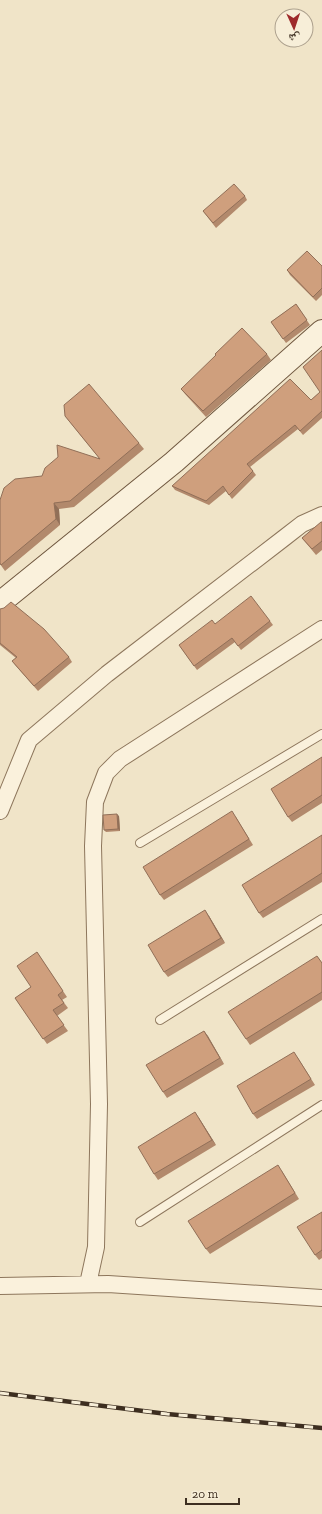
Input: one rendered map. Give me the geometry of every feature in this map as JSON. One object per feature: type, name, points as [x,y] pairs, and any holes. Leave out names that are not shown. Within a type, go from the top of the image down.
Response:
[{"type":"street","points":[[0,603],[174,462],[322,331]]},
{"type":"street","points":[[0,811],[29,740],[106,674],[302,524],[322,515]]},
{"type":"street","points":[[88,1284],[96,1247],[99,1104],[93,846],[95,802],[106,773],[120,759],[322,629]]},
{"type":"street","points":[[0,1286],[108,1284],[322,1298]]},
{"type":"lane","points":[[140,844],[322,734]]},
{"type":"lane","points":[[160,1020],[322,919]]},
{"type":"lane","points":[[140,1222],[322,1105]]},
{"type":"building","points":[[234,184],[245,196],[213,223],[203,211]]},
{"type":"building","points":[[307,251],[322,266],[322,288],[313,297],[287,270]]},
{"type":"building","points":[[296,304],[307,320],[283,339],[271,322]]},
{"type":"building","points":[[242,328],[267,354],[203,411],[181,389]]},
{"type":"building","points":[[322,350],[322,411],[300,431],[295,425],[247,464],[253,471],[229,495],[223,486],[206,501],[172,486],[290,379],[311,400],[320,392],[303,367]]},
{"type":"building","points":[[89,384],[139,443],[70,501],[54,503],[56,519],[1,565],[0,500],[4,488],[15,479],[42,476],[45,468],[58,457],[57,445],[100,459],[65,416],[64,405]]},
{"type":"building","points":[[321,522],[322,541],[312,549],[302,538]]},
{"type":"building","points":[[251,596],[270,621],[238,646],[232,638],[194,666],[179,645],[212,620],[215,624]]},
{"type":"building","points":[[11,602],[44,629],[69,657],[34,686],[12,661],[17,657],[0,643],[0,609],[4,608]]},
{"type":"building","points":[[322,757],[322,795],[288,817],[271,789]]},
{"type":"building","points":[[232,811],[249,839],[160,895],[143,867]]},
{"type":"building","points":[[117,814],[118,829],[104,830],[103,815]]},
{"type":"building","points":[[322,835],[322,873],[259,913],[242,885]]},
{"type":"building","points":[[205,910],[221,938],[164,972],[148,945]]},
{"type":"building","points":[[37,952],[63,991],[58,995],[64,1003],[53,1010],[64,1025],[43,1039],[15,998],[31,987],[17,966]]},
{"type":"building","points":[[317,956],[322,963],[322,992],[246,1039],[228,1012]]},
{"type":"building","points":[[204,1031],[220,1058],[163,1092],[146,1065]]},
{"type":"building","points":[[294,1052],[311,1079],[253,1114],[237,1086]]},
{"type":"building","points":[[195,1112],[212,1140],[154,1174],[138,1147]]},
{"type":"building","points":[[278,1165],[295,1193],[206,1249],[188,1221]]},
{"type":"building","points":[[322,1212],[322,1250],[315,1255],[297,1227]]},
{"type":"railway","points":[[0,1393],[167,1414],[322,1428]]}]
